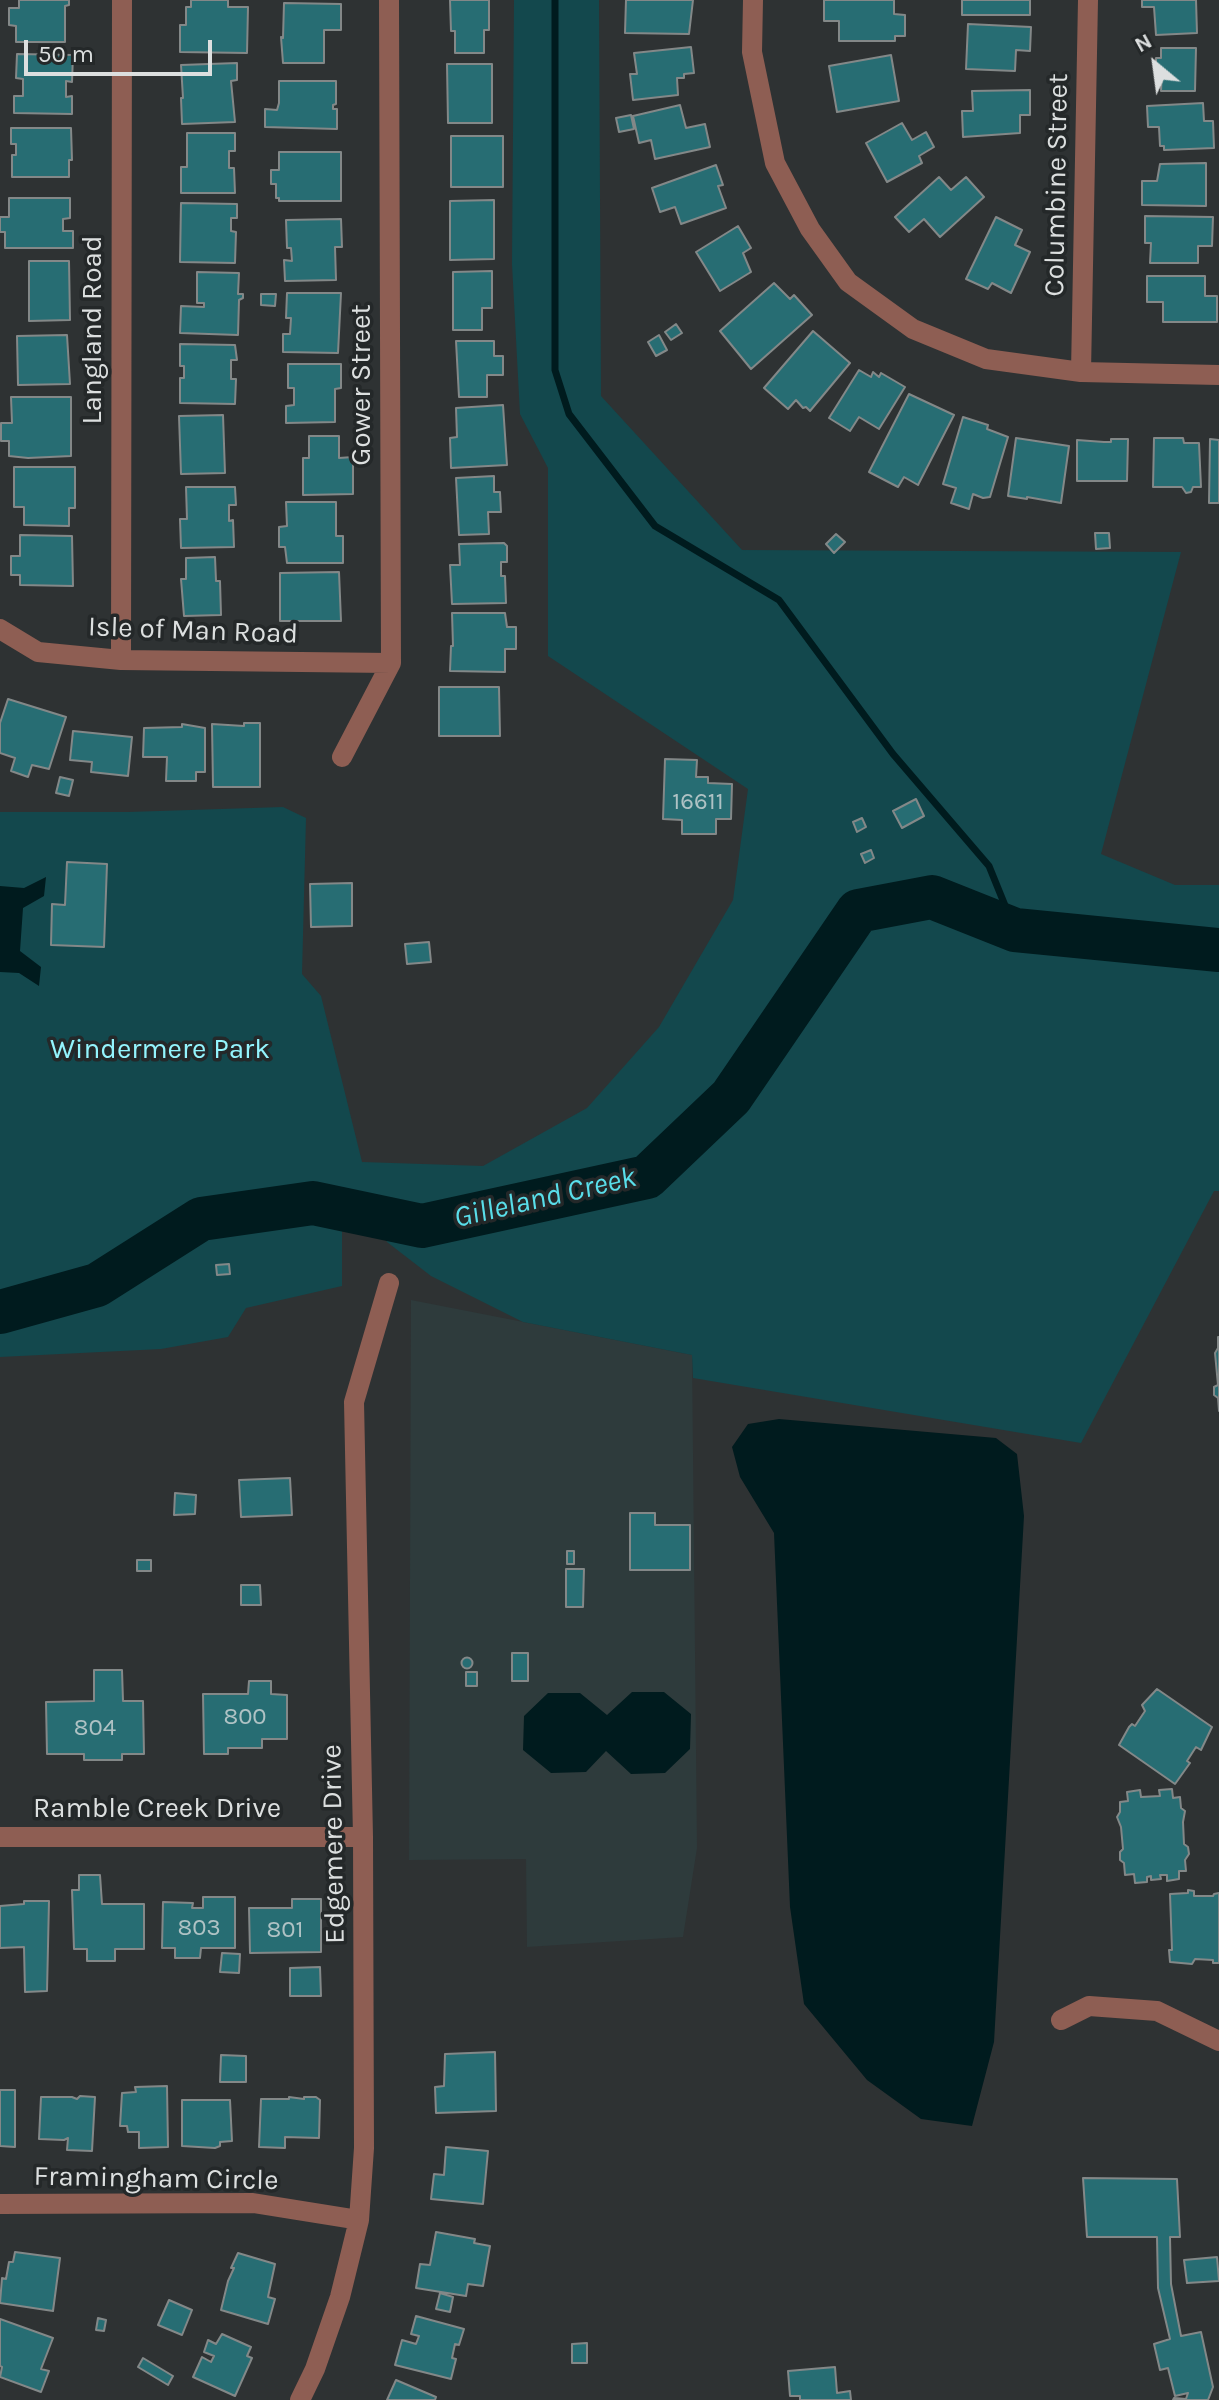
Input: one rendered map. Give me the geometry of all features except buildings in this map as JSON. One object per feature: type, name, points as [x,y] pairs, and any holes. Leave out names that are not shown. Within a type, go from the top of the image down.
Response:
[{"type":"street","name":"Langland Road","points":[[121,660],[122,0]]},
{"type":"street","name":"Gower Street","points":[[342,757],[391,663],[389,0]]},
{"type":"street","points":[[753,0],[752,52],[775,163],[810,229],[848,282],[913,329],[986,359],[1081,372],[1219,375]]},
{"type":"street","name":"Columbine Street","points":[[1081,372],[1088,0]]},
{"type":"street","name":"Isle of Man Road","points":[[0,629],[38,652],[121,660],[391,663]]},
{"type":"street","name":"Edgemere Drive","points":[[300,2400],[315,2369],[340,2297],[359,2220],[364,2148],[363,1837],[354,1402],[389,1283]]},
{"type":"street","name":"Ramble Creek Drive","points":[[0,1837],[363,1837]]},
{"type":"street","points":[[1061,2020],[1089,2006],[1157,2011],[1219,2041]]},
{"type":"street","name":"Framingham Circle","points":[[0,2204],[253,2203],[359,2220]]},
{"type":"shaded area","points":[[46,877],[44,896],[23,908],[20,951],[41,967],[39,986],[19,973],[0,972],[0,886],[24,888]]},
{"type":"shaded area","points":[[411,1300],[692,1355],[697,1848],[683,1937],[527,1947],[526,1859],[409,1860]]},
{"type":"shaded area","points":[[779,1419],[996,1438],[1017,1454],[1024,1516],[994,2042],[972,2126],[921,2119],[867,2080],[804,2004],[790,1907],[774,1533],[740,1477],[732,1447],[748,1424]]},
{"type":"shaded area","points":[[632,1692],[664,1692],[691,1714],[690,1749],[665,1773],[631,1774],[606,1751],[586,1772],[551,1773],[523,1750],[524,1716],[548,1693],[580,1693],[607,1715]]},
{"type":"green space","name":"Windermere Park","points":[[514,0],[599,0],[601,396],[742,550],[1181,552],[1101,854],[1175,885],[1219,885],[1219,1191],[1214,1191],[1081,1443],[693,1378],[692,1355],[523,1322],[431,1276],[387,1242],[370,1205],[342,1202],[342,1286],[246,1308],[228,1337],[161,1349],[0,1357],[0,812],[283,807],[306,818],[302,974],[321,996],[362,1162],[483,1166],[587,1108],[659,1027],[733,900],[748,789],[548,656],[548,468],[520,414],[512,264]]},
{"type":"waterway","points":[[555,0],[555,370],[569,414],[655,526],[779,600],[893,754],[989,866],[1015,930]]},
{"type":"waterway","name":"Gilleland Creek","points":[[0,1312],[97,1285],[201,1219],[313,1203],[422,1226],[647,1177],[731,1097],[858,911],[932,897],[1015,930],[1219,950]]}]
